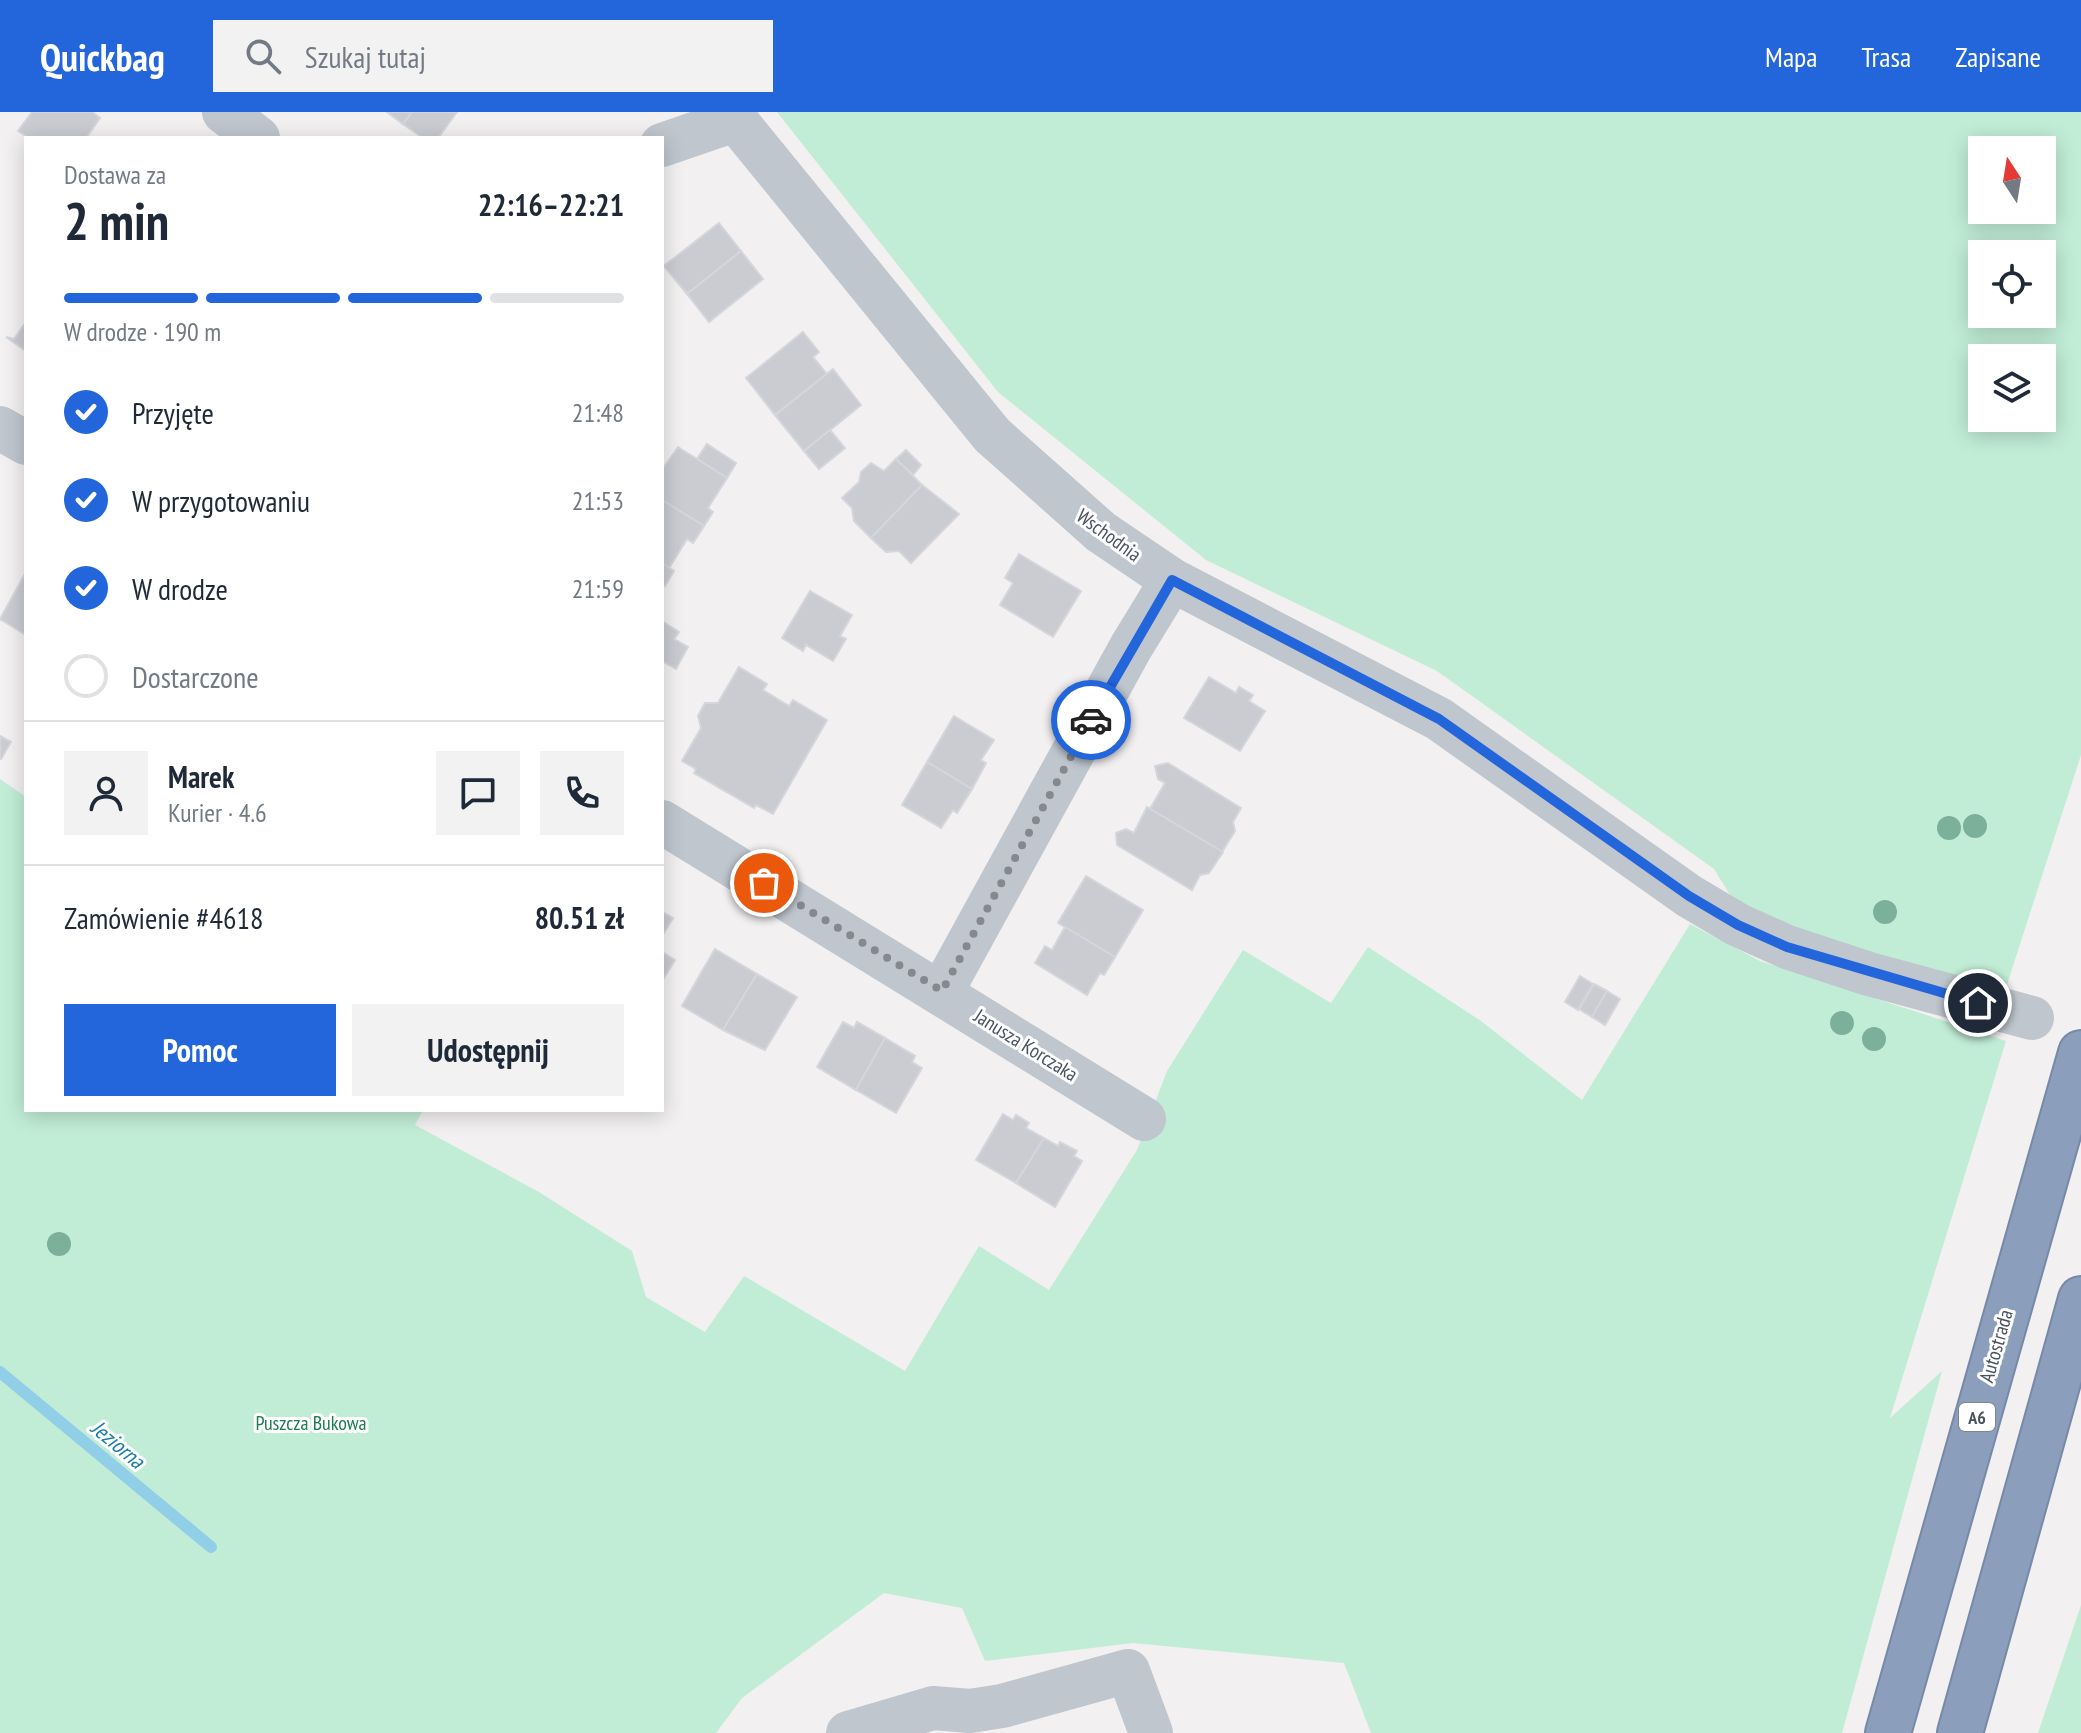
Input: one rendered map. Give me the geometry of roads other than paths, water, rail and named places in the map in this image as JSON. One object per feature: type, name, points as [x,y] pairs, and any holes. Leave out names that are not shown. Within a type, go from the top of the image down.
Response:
[{"type":"highway","name":"Autostrada","points":[[1888,1733],[2081,1053]]},
{"type":"highway","points":[[1960,1733],[2081,1299]]},
{"type":"street","points":[[224,112],[255,136]]},
{"type":"street","points":[[664,144],[732,116]]},
{"type":"street","name":"Wschodnia","points":[[732,116],[992,435],[1101,532],[1172,580],[1439,719],[1689,896],[1738,925],[1787,947],[1869,974],[2032,1018]]},
{"type":"street","points":[[0,428],[24,442]]},
{"type":"street","points":[[942,991],[1131,647],[1172,580]]},
{"type":"street","name":"Janusza Korczaka","points":[[664,823],[942,991],[1144,1119]]},
{"type":"street","points":[[848,1733],[933,1708],[970,1711],[1002,1706],[1128,1671],[1151,1733]]},
{"type":"waterway","name":"Jeziorna","points":[[0,1372],[211,1547]]},
{"type":"park label","name":"Puszcza Bukowa","points":[[311,1423]]}]
